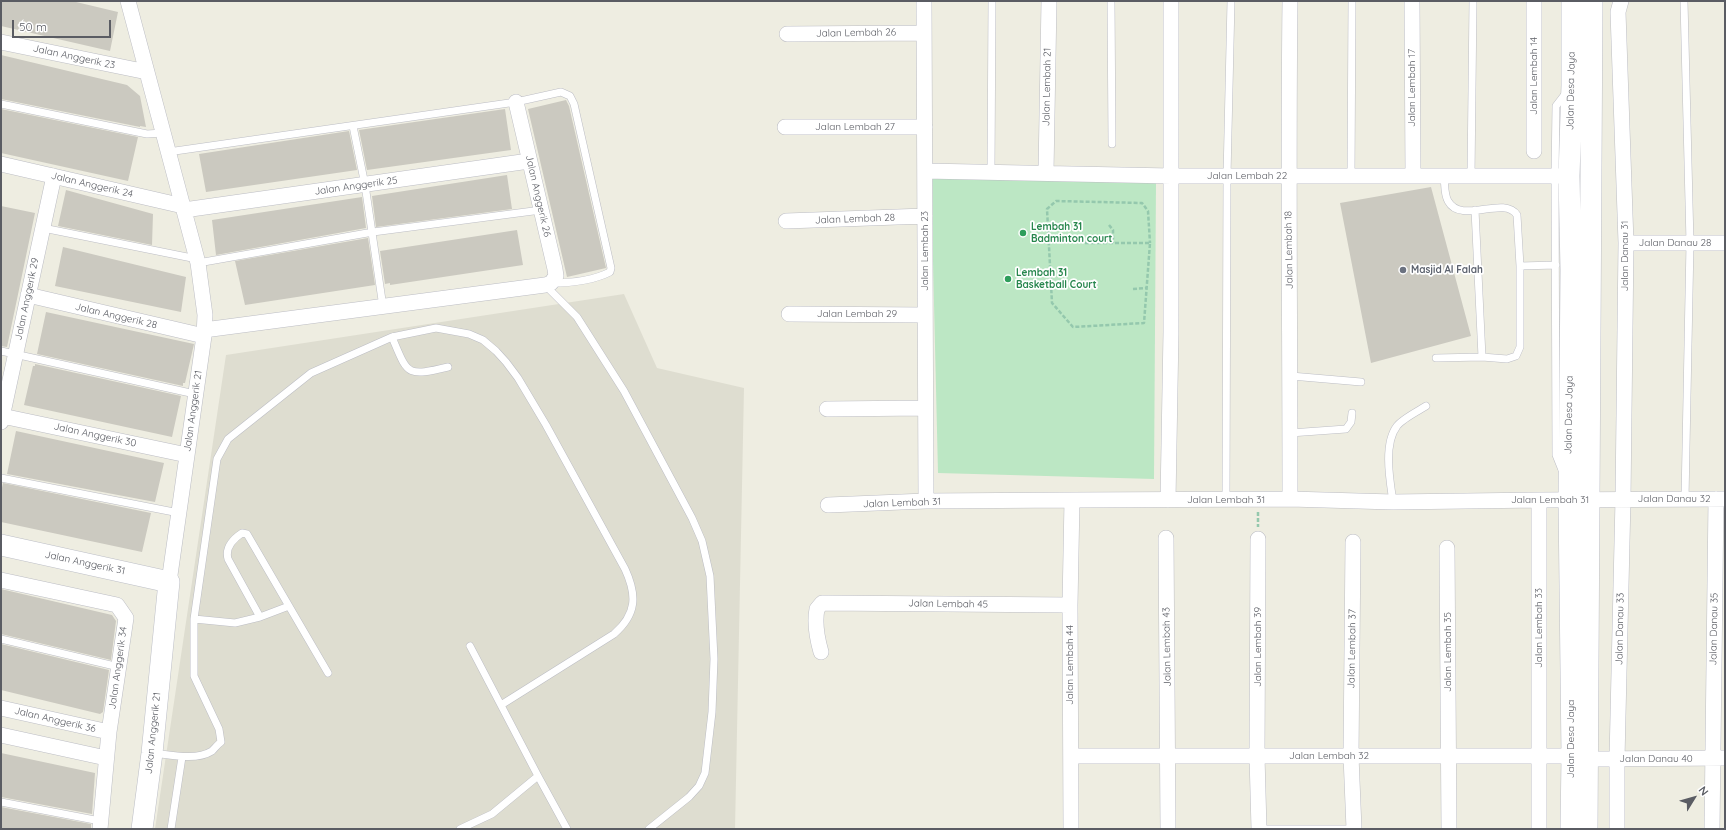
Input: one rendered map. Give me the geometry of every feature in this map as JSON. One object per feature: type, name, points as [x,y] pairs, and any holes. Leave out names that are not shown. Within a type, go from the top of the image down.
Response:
[{"type":"main road","name":"Jalan Desa Jaya","points":[[1572,1],[1572,85],[1562,176],[1571,270],[1569,492],[1580,758],[1587,829]]},
{"type":"main road","name":"Jalan Desa Jaya","points":[[1571,829],[1580,758],[1589,500],[1592,1]]},
{"type":"main road","name":"Jalan Anggerik 31","points":[[1,545],[169,582]]},
{"type":"main road","name":"Jalan Anggerik 21","points":[[142,829],[152,753],[169,582]]},
{"type":"street","name":"Jalan Anggerik 21","points":[[127,1],[197,261],[204,315],[204,333],[169,582]]},
{"type":"street","name":"Jalan Lembah 23","points":[[924,1],[926,501]]},
{"type":"street","name":"Jalan Lembah 21","points":[[1046,172],[1049,1]]},
{"type":"street","points":[[1168,500],[1171,1]]},
{"type":"street","name":"Jalan Lembah 18","points":[[1290,1],[1288,176],[1291,376],[1290,499]]},
{"type":"street","name":"Jalan Lembah 17","points":[[1412,1],[1413,176]]},
{"type":"street","name":"Jalan Lembah 14","points":[[1534,1],[1534,151]]},
{"type":"street","name":"Jalan Danau 31","points":[[1620,6],[1626,243],[1623,499]]},
{"type":"street","name":"Jalan Lembah 26","points":[[787,34],[924,33]]},
{"type":"street","name":"Jalan Anggerik 23","points":[[1,42],[147,72]]},
{"type":"street","name":"Jalan Anggerik 26","points":[[516,102],[555,269],[556,276],[548,284]]},
{"type":"street","name":"Jalan Lembah 27","points":[[785,127],[925,127]]},
{"type":"street","name":"Jalan Anggerik 25","points":[[183,208],[365,185],[529,161]]},
{"type":"street","name":"Jalan Anggerik 24","points":[[1,164],[183,208]]},
{"type":"street","name":"Jalan Lembah 22","points":[[925,171],[1046,172],[1171,176],[1562,176]]},
{"type":"street","name":"Jalan Anggerik 29","points":[[2,419],[8,352],[28,295],[54,176]]},
{"type":"street","name":"Jalan Lembah 28","points":[[786,222],[925,216]]},
{"type":"street","name":"Jalan Danau 28","points":[[1626,243],[1725,243]]},
{"type":"street","points":[[204,333],[383,306],[548,284]]},
{"type":"street","name":"Jalan Anggerik 28","points":[[28,295],[204,333]]},
{"type":"street","name":"Jalan Lembah 29","points":[[789,314],[925,315]]},
{"type":"street","points":[[828,409],[925,408]]},
{"type":"street","name":"Jalan Anggerik 30","points":[[2,419],[187,455]]},
{"type":"street","name":"Jalan Lembah 31","points":[[828,505],[926,501],[1290,499],[1393,502],[1539,500],[1569,492],[1589,500],[1623,499]]},
{"type":"street","name":"Jalan Danau 32","points":[[1623,499],[1720,499]]},
{"type":"street","name":"Jalan Danau 33","points":[[1617,829],[1617,759],[1623,499]]},
{"type":"street","name":"Jalan Danau 35","points":[[1712,829],[1719,758],[1720,499]]},
{"type":"street","name":"Jalan Lembah 44","points":[[1071,829],[1070,605],[1072,500]]},
{"type":"street","name":"Jalan Lembah 33","points":[[1539,500],[1539,829]]},
{"type":"street","name":"Jalan Lembah 43","points":[[1166,538],[1168,829]]},
{"type":"street","name":"Jalan Lembah 39","points":[[1258,539],[1257,756],[1259,829]]},
{"type":"street","name":"Jalan Lembah 37","points":[[1353,542],[1351,756],[1354,829]]},
{"type":"street","name":"Jalan Lembah 35","points":[[1447,548],[1449,829]]},
{"type":"street","name":"Jalan Anggerik 34","points":[[1,580],[117,605],[126,618],[109,732],[100,825]]},
{"type":"street","name":"Jalan Lembah 45","points":[[821,652],[817,639],[816,612],[819,606],[826,603],[1070,605]]},
{"type":"street","name":"Jalan Anggerik 36","points":[[1,708],[109,732]]},
{"type":"street","points":[[1,735],[106,758]]},
{"type":"street","name":"Jalan Lembah 32","points":[[1070,756],[1540,756],[1580,758]]},
{"type":"street","name":"Jalan Danau 40","points":[[1580,758],[1719,758]]},
{"type":"lane","points":[[991,172],[992,1]]},
{"type":"lane","points":[[1111,1],[1112,144]]},
{"type":"lane","points":[[1226,500],[1227,176],[1231,1]]},
{"type":"lane","points":[[1351,176],[1352,1]]},
{"type":"lane","points":[[1471,176],[1473,1]]},
{"type":"lane","points":[[1684,1],[1690,243],[1685,500]]},
{"type":"lane","points":[[168,152],[516,102],[561,92],[570,96],[574,104],[611,268],[610,272],[602,276],[572,282],[548,284]]},
{"type":"lane","points":[[1,104],[147,134],[163,133]]},
{"type":"lane","points":[[353,126],[373,232],[383,306]]},
{"type":"lane","points":[[1436,358],[1482,357],[1507,359],[1512,358],[1519,352],[1520,266],[1518,219],[1515,211],[1506,208],[1475,210],[1458,209],[1450,204],[1446,195],[1444,176]]},
{"type":"lane","points":[[1562,176],[1556,265],[1556,455],[1569,492]]},
{"type":"lane","points":[[43,228],[197,261],[373,232],[541,210]]},
{"type":"lane","points":[[1475,210],[1482,357]]},
{"type":"lane","points":[[1520,266],[1556,265]]},
{"type":"lane","points":[[548,284],[577,317],[624,391],[692,518],[702,541],[708,564],[710,576],[714,659],[712,712],[705,773],[699,786],[689,797],[649,829]]},
{"type":"lane","points":[[152,753],[182,757],[198,755],[211,751],[221,742],[219,729],[194,676],[194,619],[217,459],[228,439],[311,373],[392,337],[436,328],[469,334],[483,340],[506,362],[518,378],[546,425],[622,562],[631,582],[633,607],[623,626],[614,634],[501,705]]},
{"type":"lane","points":[[392,337],[402,361],[410,371],[422,373],[448,367]]},
{"type":"lane","points":[[8,352],[196,394]]},
{"type":"lane","points":[[1291,376],[1361,382]]},
{"type":"lane","points":[[1393,502],[1388,464],[1392,438],[1397,425],[1426,406]]},
{"type":"lane","points":[[1290,433],[1346,429],[1352,422],[1352,413]]},
{"type":"lane","points":[[1,478],[179,513]]},
{"type":"lane","points":[[260,617],[228,560],[226,553],[233,538],[242,533],[247,534],[328,673]]},
{"type":"lane","points":[[194,619],[235,623],[260,617],[289,606]]},
{"type":"lane","points":[[1,639],[119,667]]},
{"type":"lane","points":[[470,646],[567,829]]},
{"type":"lane","points":[[170,829],[182,757]]},
{"type":"lane","points":[[460,829],[492,814],[538,776]]},
{"type":"lane","points":[[1,802],[100,825]]},
{"type":"lane","points":[[1259,829],[1354,829]]},
{"type":"path","points":[[1056,201],[1142,203],[1148,211],[1150,243],[1144,323],[1074,327],[1052,303],[1047,210],[1056,201]]},
{"type":"path","points":[[1109,225],[1113,230],[1113,243]]},
{"type":"path","points":[[1086,243],[1150,243]]},
{"type":"path","points":[[1133,289],[1146,288]]},
{"type":"path","points":[[1257,500],[1258,539]]},
{"type":"shaded area","points":[[624,294],[657,368],[744,388],[735,829],[155,829],[226,355]]},
{"type":"green space","points":[[931,177],[1156,182],[1154,479],[938,473]]},
{"type":"building","points":[[1,1],[72,1],[118,12],[110,51],[1,26]]},
{"type":"building","points":[[1,55],[127,85],[140,96],[146,127],[1,99]]},
{"type":"building","points":[[566,100],[569,106],[606,268],[567,277],[528,109]]},
{"type":"building","points":[[1,109],[138,137],[128,181],[1,153]]},
{"type":"building","points":[[505,109],[511,150],[367,170],[359,130]]},
{"type":"building","points":[[349,131],[357,170],[206,192],[199,154]]},
{"type":"building","points":[[507,175],[512,209],[376,227],[372,196]]},
{"type":"building","name":"Masjid Al Falah","points":[[1431,187],[1471,336],[1371,363],[1340,203]]},
{"type":"building","points":[[66,190],[153,214],[152,245],[58,226]]},
{"type":"building","points":[[362,197],[366,228],[216,255],[212,220]]},
{"type":"building","points":[[1,206],[35,213],[7,347],[1,346]]},
{"type":"building","points":[[517,230],[523,265],[390,285],[390,283],[385,284],[380,251]]},
{"type":"building","points":[[368,238],[375,285],[245,305],[235,261]]},
{"type":"building","points":[[63,247],[186,277],[181,312],[55,286]]},
{"type":"building","points":[[46,312],[194,344],[185,383],[183,383],[183,386],[37,354]]},
{"type":"building","points":[[35,364],[181,396],[172,437],[24,405],[33,366],[35,366]]},
{"type":"building","points":[[16,431],[164,463],[155,502],[7,474]]},
{"type":"building","points":[[3,483],[151,513],[142,552],[1,522],[1,492]]},
{"type":"building","points":[[1,589],[112,615],[116,621],[111,660],[1,634]]},
{"type":"building","points":[[1,644],[109,670],[103,712],[100,714],[1,690]]},
{"type":"building","points":[[1,753],[95,773],[92,814],[1,797]]},
{"type":"building","points":[[1,807],[91,824],[91,829],[1,829]]},
{"type":"place","name":"Lembah 31 Badminton court","points":[[1023,233]]},
{"type":"place","name":"Masjid Al Falah","points":[[1403,270]]},
{"type":"place","name":"Lembah 31 Basketball Court","points":[[1008,279]]}]
